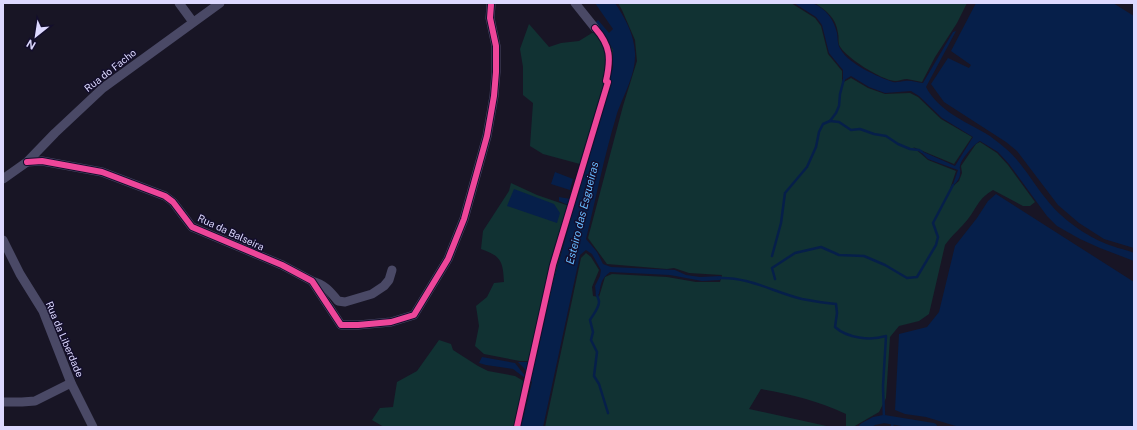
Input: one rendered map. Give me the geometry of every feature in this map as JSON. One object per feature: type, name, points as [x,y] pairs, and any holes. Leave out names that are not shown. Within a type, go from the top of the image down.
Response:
[{"type":"street","points":[[179,3],[193,22]]},
{"type":"street","name":"Rua do Facho","points":[[4,177],[27,162],[102,88],[220,3]]},
{"type":"street","points":[[575,3],[595,28]]},
{"type":"street","name":"Rua da Balseira","points":[[27,162],[42,162],[102,172],[165,196],[173,202],[192,227],[282,265],[312,281],[341,325],[392,322],[414,315],[448,259],[464,219],[487,136],[494,96],[496,72],[496,46],[490,18],[491,4]]},
{"type":"street","name":"Rua da Liberdade","points":[[3,240],[20,274],[43,311],[71,383],[93,427]]},
{"type":"street","points":[[312,281],[321,284],[338,301],[345,302],[372,294],[384,286],[389,280],[392,270]]},
{"type":"street","points":[[3,402],[35,401],[71,383]]},
{"type":"green space","points":[[618,3],[791,3],[815,18],[821,26],[828,54],[842,71],[842,83],[851,78],[868,88],[885,94],[910,93],[918,97],[941,119],[972,137],[954,164],[913,147],[928,160],[956,171],[950,189],[959,181],[962,173],[961,166],[976,144],[980,142],[997,153],[1008,165],[1035,202],[1030,206],[1023,206],[993,190],[981,200],[968,219],[945,245],[929,314],[919,321],[899,326],[890,337],[886,398],[879,412],[853,427],[846,427],[846,414],[836,409],[805,398],[761,389],[749,409],[831,427],[545,427],[581,258],[586,253],[591,257],[599,270],[592,287],[593,296],[599,297],[605,277],[612,274],[667,277],[696,282],[720,282],[722,275],[689,273],[674,268],[667,269],[607,264],[588,238],[623,106],[637,61],[635,40]]},
{"type":"green space","points":[[815,3],[967,3],[957,23],[935,57],[922,82],[907,79],[895,81],[889,80],[881,77],[848,56],[839,45],[837,28],[833,19],[827,12]]},
{"type":"green space","points":[[529,24],[549,47],[561,43],[579,41],[592,33],[596,33],[603,37],[613,49],[610,77],[603,104],[586,158],[580,164],[543,154],[530,146],[533,103],[523,95],[523,67],[520,49]]},
{"type":"green space","points":[[511,183],[537,195],[572,207],[536,355],[533,361],[520,361],[484,354],[475,346],[479,326],[476,306],[487,297],[494,283],[504,282],[503,269],[500,260],[493,254],[481,249],[483,231],[509,191]]},
{"type":"green space","points":[[439,340],[451,344],[453,350],[488,371],[515,376],[530,385],[521,427],[384,427],[372,420],[380,408],[393,407],[397,382],[417,371]]},
{"type":"water","name":"Esteiro das Esgueiras","points":[[595,3],[615,3],[631,33],[635,53],[635,62],[612,132],[586,239],[597,252],[603,264],[611,267],[675,270],[686,275],[700,277],[721,276],[720,280],[702,281],[670,275],[610,272],[602,282],[599,294],[596,294],[595,286],[601,270],[592,254],[586,250],[580,255],[543,427],[521,427],[532,382],[524,368],[518,362],[533,362],[537,355],[553,283],[573,207],[559,201],[559,197],[577,200],[587,158],[613,67],[613,49],[594,24],[598,20],[609,33],[613,29]]},
{"type":"water","points":[[794,3],[812,3],[825,11],[834,24],[839,46],[845,55],[864,69],[893,82],[907,81],[923,83],[953,32],[956,31],[926,87],[931,95],[952,114],[990,136],[1011,154],[1022,166],[1052,206],[1065,218],[1095,239],[1134,253],[1134,261],[1080,239],[1057,226],[1047,216],[1009,164],[998,152],[980,141],[971,148],[965,156],[961,163],[959,177],[952,187],[958,170],[928,159],[919,150],[955,166],[973,137],[942,118],[919,96],[911,91],[885,93],[869,87],[851,76],[843,81],[843,70],[829,53],[822,25],[816,17]]},
{"type":"water","points":[[976,3],[1113,3],[1134,16],[1134,248],[1104,239],[1079,223],[1058,205],[1017,151],[1006,142],[944,102],[931,84],[948,58],[969,68],[971,65],[951,51]]},
{"type":"water","points":[[555,172],[573,179],[570,190],[551,184]]},
{"type":"water","points":[[514,189],[554,204],[560,213],[557,223],[507,206]]},
{"type":"water","points":[[996,194],[1134,282],[1134,427],[959,427],[926,417],[905,414],[895,410],[899,334],[927,327],[939,312],[955,246],[988,201]]},
{"type":"water","points":[[482,357],[515,363],[526,377],[525,378],[513,369],[479,363]]},
{"type":"waterway","points":[[772,256],[781,223],[785,193],[807,167],[816,147],[819,132],[823,124],[830,121],[836,113],[839,106],[840,94],[844,79]]},
{"type":"waterway","points":[[830,121],[839,122],[851,130],[860,129],[886,136],[898,144],[922,152]]},
{"type":"waterway","points":[[775,279],[772,268],[795,253],[821,247],[839,255],[864,256],[885,265],[907,278],[917,277],[936,245],[938,237],[933,223],[953,185]]},
{"type":"waterway","points":[[719,278],[730,278],[751,282],[802,299],[836,304],[837,313],[835,327],[840,331],[859,338],[880,338],[886,336],[883,386],[884,419]]},
{"type":"waterway","points":[[597,292],[599,304],[590,320],[593,332],[591,340],[597,352],[594,376],[599,384],[608,413]]},
{"type":"waterway","points":[[863,427],[874,421],[884,419],[933,427]]},
{"type":"waterway","points":[[892,427],[893,420]]},
{"type":"cycle path","points":[[27,162],[42,161],[102,172],[165,196],[173,202],[192,227],[282,265],[312,281],[341,325],[391,322],[414,315],[448,259],[464,219],[487,136],[494,96],[496,72],[496,46],[490,18],[491,5]]},
{"type":"cycle path","points":[[517,427],[553,265],[608,82],[606,81],[609,66],[607,47],[595,28]]}]
